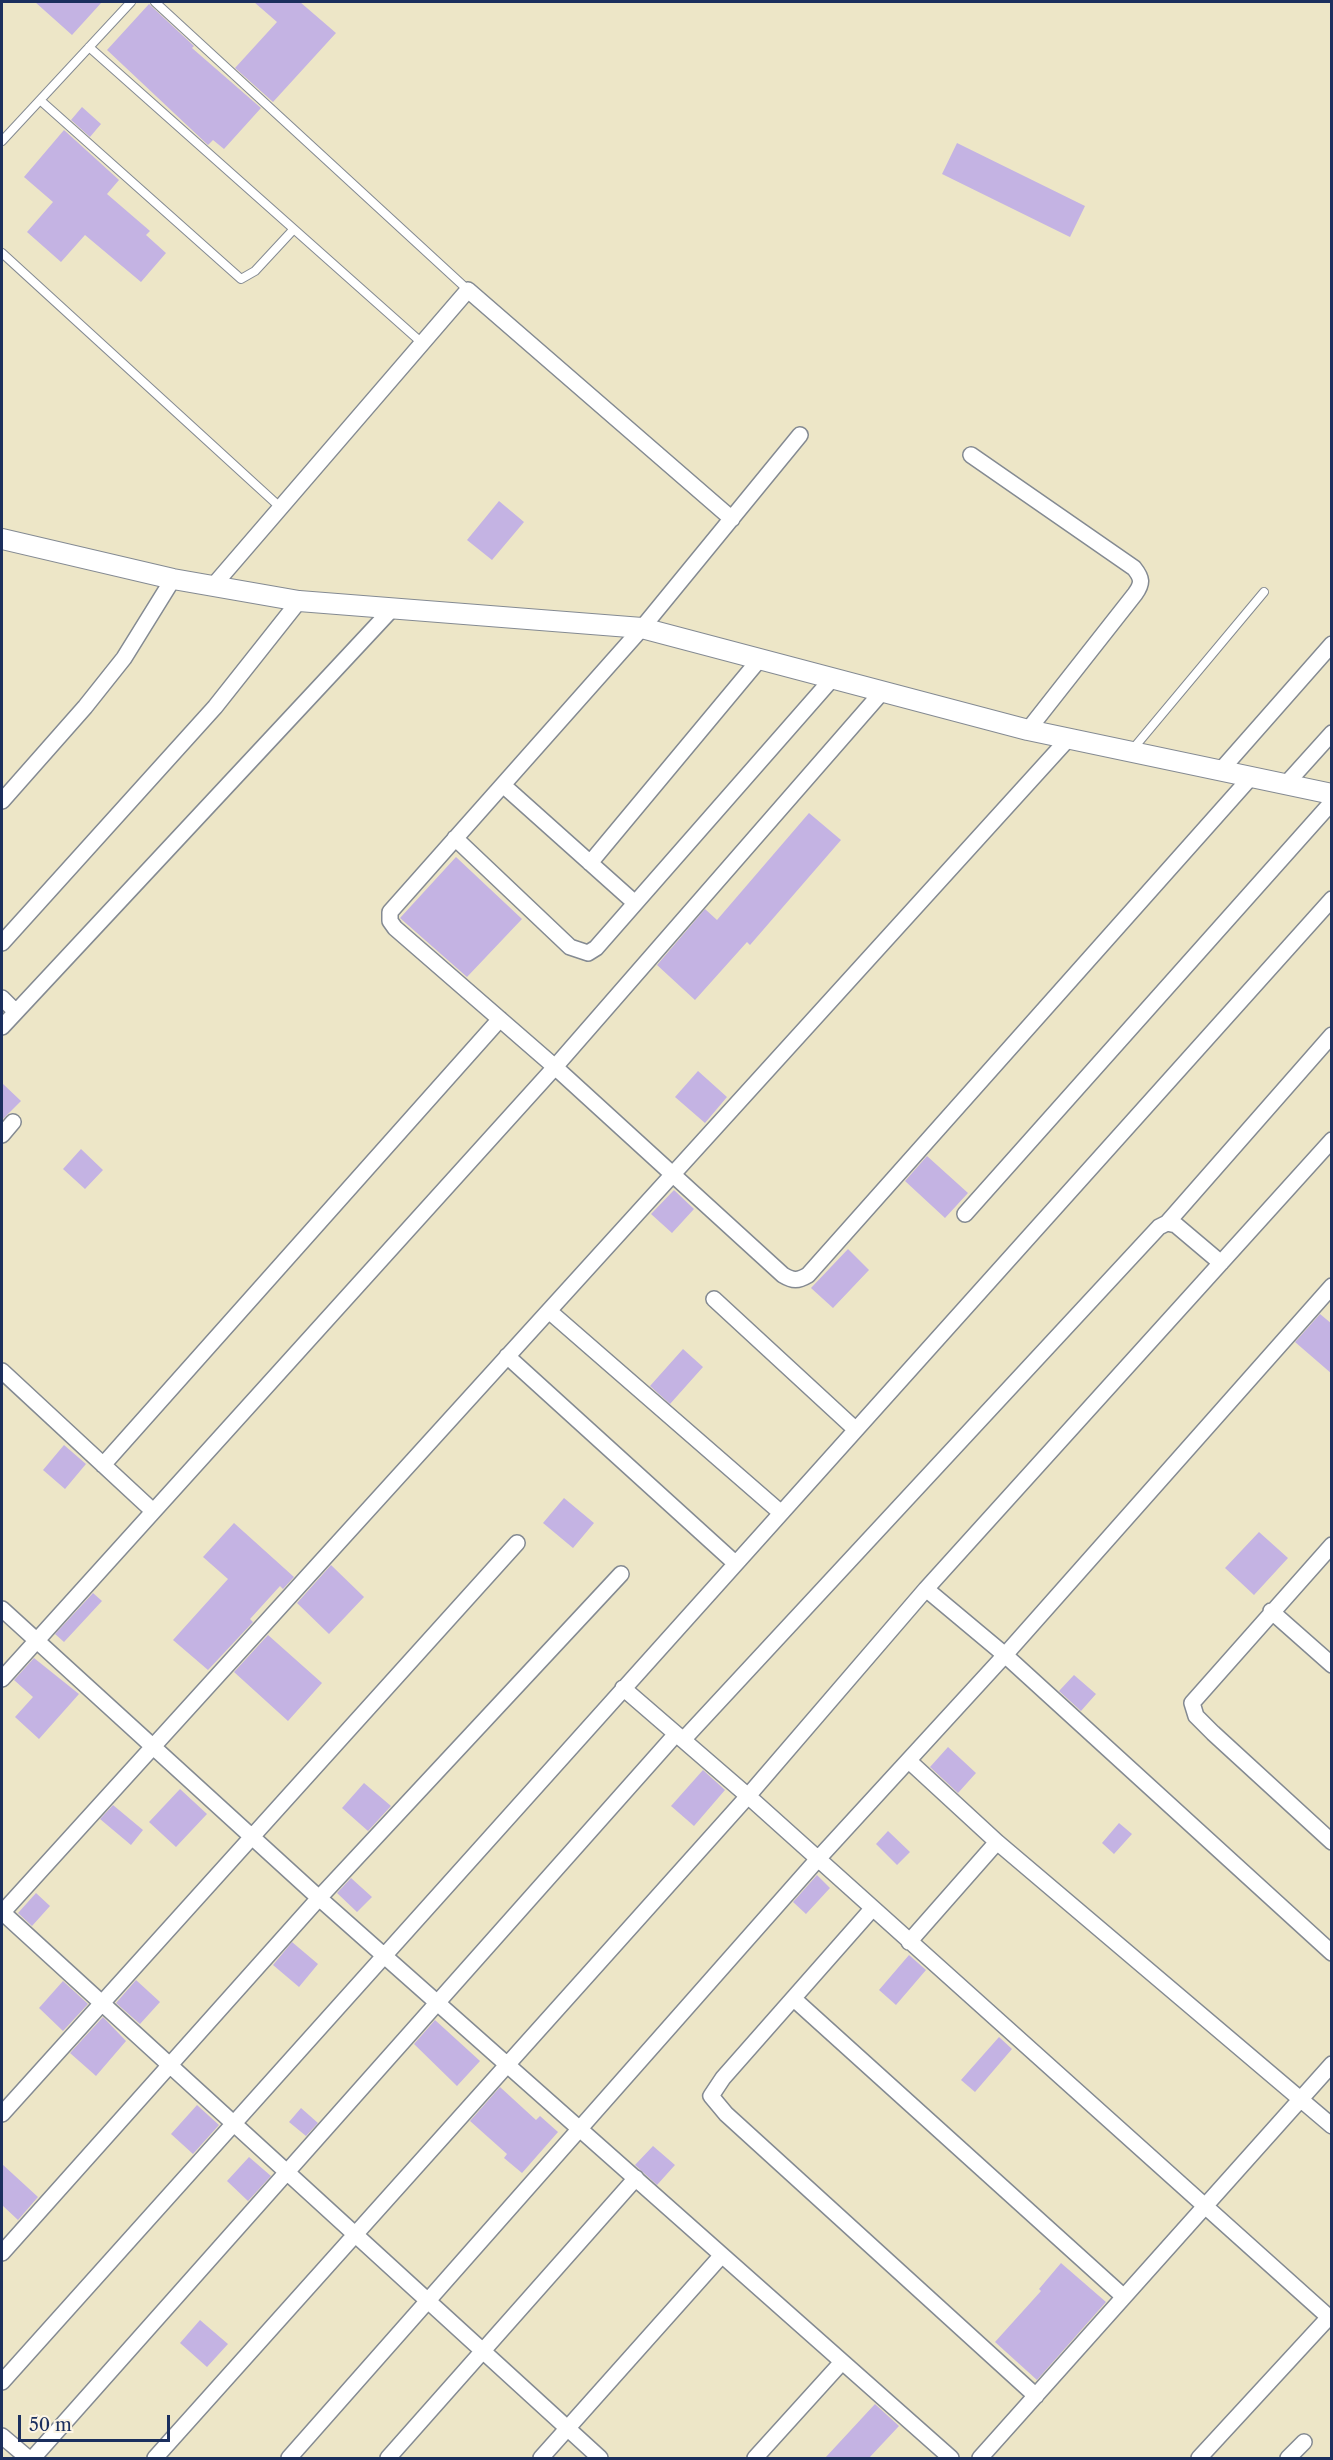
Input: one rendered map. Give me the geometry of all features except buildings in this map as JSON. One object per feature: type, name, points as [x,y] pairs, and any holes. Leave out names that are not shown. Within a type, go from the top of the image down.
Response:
[{"type":"street","points":[[213,586],[468,290],[732,519]]},
{"type":"street","points":[[800,435],[642,628],[390,912],[390,921],[783,1275],[790,1280],[798,1280],[808,1275],[1251,777]]},
{"type":"street","points":[[971,455],[1134,568],[1141,576],[1142,585],[1136,594],[1028,730]]},
{"type":"street","points":[[2,539],[173,579],[298,601],[642,628],[831,680],[1028,730],[1332,794]]},
{"type":"street","points":[[2,801],[85,707],[124,658],[173,579]]},
{"type":"street","points":[[2,943],[215,707],[298,601]]},
{"type":"street","points":[[2,1027],[392,609]]},
{"type":"street","points":[[1221,770],[1332,644]]},
{"type":"street","points":[[590,863],[759,660]]},
{"type":"street","points":[[455,838],[570,947],[580,953],[588,953],[596,948],[831,680]]},
{"type":"street","points":[[2,1679],[555,1068],[882,692]]},
{"type":"street","points":[[1286,784],[1332,733]]},
{"type":"street","points":[[600,2458],[285,2174],[2,1912],[1069,738]]},
{"type":"street","points":[[503,785],[635,903]]},
{"type":"street","points":[[965,1214],[1332,802]]},
{"type":"street","points":[[2,2382],[1332,899]]},
{"type":"street","points":[[2,998],[16,1012]]},
{"type":"street","points":[[103,1465],[500,1020]]},
{"type":"street","points":[[33,2458],[438,2003],[680,1737],[1143,1243],[1159,1227],[1167,1223],[1332,1035]]},
{"type":"street","points":[[2,1135],[13,1122]]},
{"type":"street","points":[[155,2458],[748,1796],[926,1590],[1332,1140]]},
{"type":"street","points":[[1167,1223],[1176,1225],[1221,1263]]},
{"type":"street","points":[[289,2458],[817,1860],[1005,1655],[1332,1286]]},
{"type":"street","points":[[714,1299],[855,1429]]},
{"type":"street","points":[[549,1311],[780,1512]]},
{"type":"street","points":[[507,1356],[735,1563]]},
{"type":"street","points":[[2,1371],[153,1511]]},
{"type":"street","points":[[2,2114],[517,1543]]},
{"type":"street","points":[[1332,1545],[1271,1611],[1192,1703],[1196,1716],[1332,1842]]},
{"type":"street","points":[[2,2253],[319,1898],[621,1574]]},
{"type":"street","points":[[926,1590],[1005,1655],[1332,1953]]},
{"type":"street","points":[[2,1609],[253,1835],[319,1898],[951,2458]]},
{"type":"street","points":[[1271,1611],[1332,1665]]},
{"type":"street","points":[[623,1688],[748,1796],[1330,2318],[1199,2458]]},
{"type":"street","points":[[909,1761],[997,1842],[1332,2127]]},
{"type":"street","points":[[909,1942],[997,1842]]},
{"type":"street","points":[[872,1909],[711,2096],[713,2101],[1036,2396]]},
{"type":"street","points":[[794,1999],[1124,2297]]},
{"type":"street","points":[[980,2458],[1332,2064]]},
{"type":"street","points":[[387,2458],[636,2178]]},
{"type":"street","points":[[541,2458],[722,2255]]},
{"type":"street","points":[[755,2458],[842,2362]]},
{"type":"street","points":[[2,2436],[28,2458]]},
{"type":"street","points":[[1288,2458],[1304,2442]]},
{"type":"lane","points":[[2,141],[131,2]]},
{"type":"lane","points":[[155,2],[468,290]]},
{"type":"lane","points":[[88,47],[422,343]]},
{"type":"lane","points":[[40,100],[241,279],[255,271],[293,230]]},
{"type":"lane","points":[[2,253],[281,508]]},
{"type":"lane","points":[[1131,751],[1264,592]]}]
